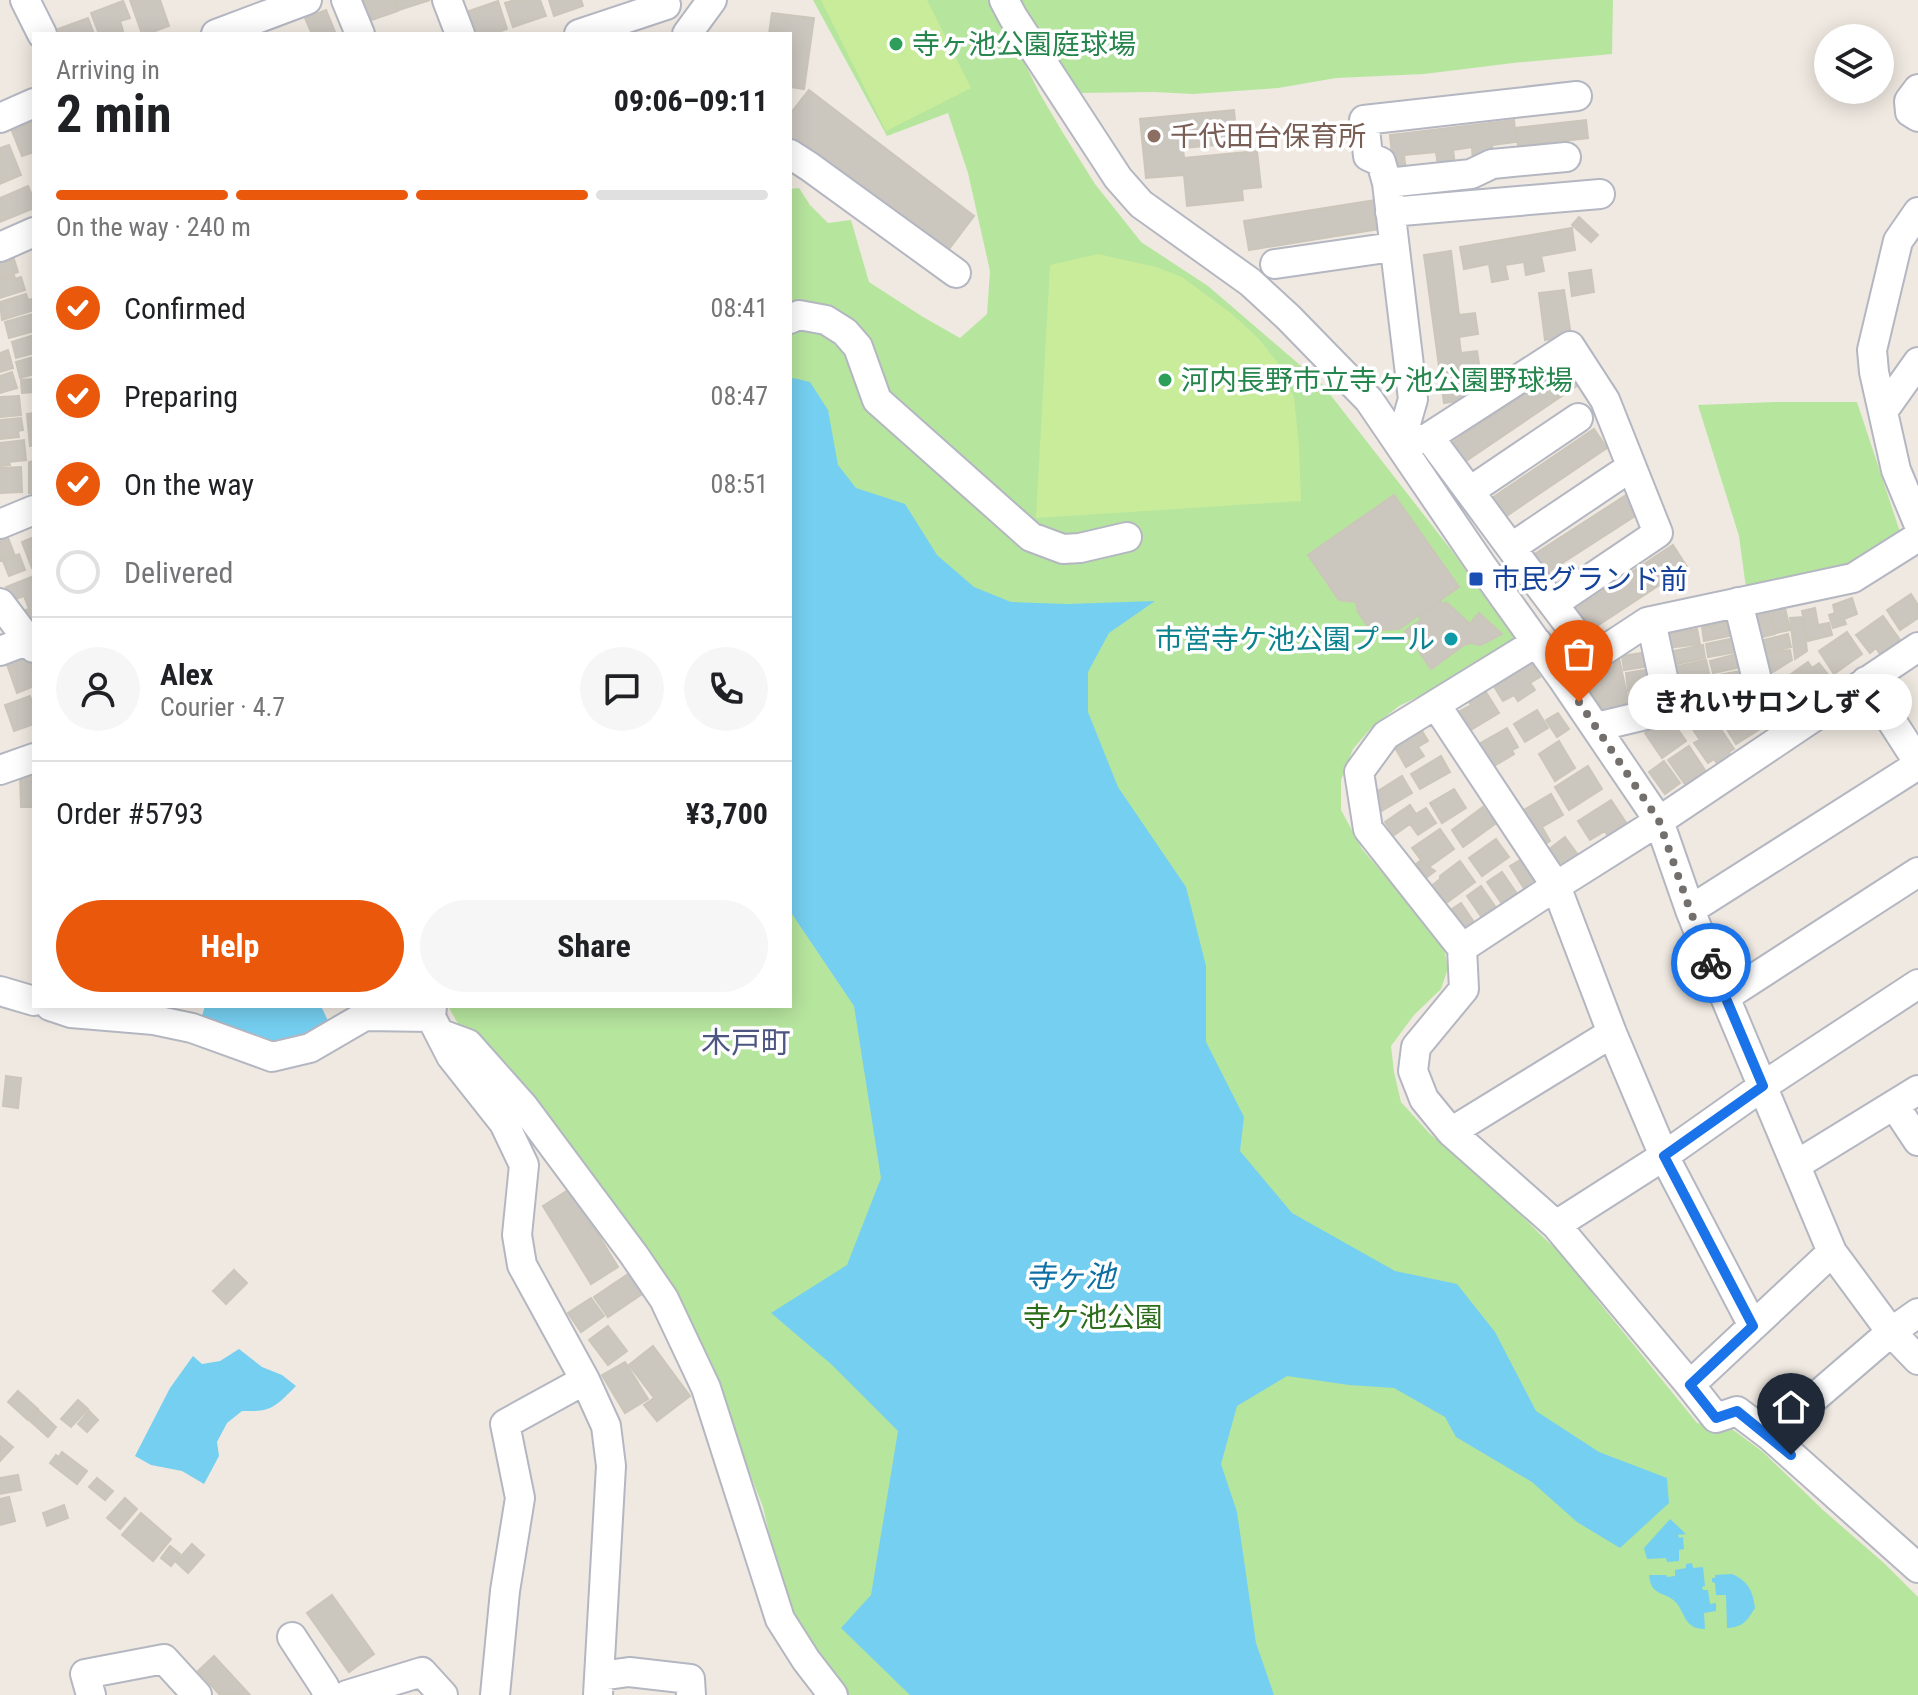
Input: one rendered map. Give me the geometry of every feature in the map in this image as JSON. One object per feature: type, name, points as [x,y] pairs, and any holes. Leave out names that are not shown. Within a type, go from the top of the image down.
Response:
[{"type":"street","points":[[25,0],[41,32]]},
{"type":"street","points":[[221,32],[307,0]]},
{"type":"street","points":[[346,0],[359,32]]},
{"type":"street","points":[[447,0],[459,32]]},
{"type":"street","points":[[688,32],[712,0]]},
{"type":"street","points":[[1004,0],[1118,178],[1141,204],[1250,282],[1369,400],[1596,727],[1659,821],[1690,910],[1832,1252],[1891,1332],[1918,1360]]},
{"type":"street","points":[[585,32],[669,3]]},
{"type":"street","points":[[653,32],[669,3]]},
{"type":"street","points":[[1918,89],[1909,101],[1910,112],[1918,117]]},
{"type":"street","points":[[1400,444],[1413,399],[1387,183],[1381,162],[1368,156],[1364,120],[1577,96]]},
{"type":"street","points":[[0,118],[32,104]]},
{"type":"street","points":[[792,155],[956,273]]},
{"type":"street","points":[[1387,183],[1471,174],[1492,164],[1566,157]]},
{"type":"street","points":[[1390,212],[1600,194]]},
{"type":"street","points":[[1918,212],[1898,241],[1872,350],[1884,410],[1907,462],[1918,523]]},
{"type":"street","points":[[0,247],[32,238]]},
{"type":"street","points":[[1275,264],[1393,247]]},
{"type":"street","points":[[792,318],[799,315],[826,320],[845,332],[858,347],[877,400],[1031,537],[1063,549],[1127,537]]},
{"type":"street","points":[[1400,444],[1429,437],[1570,346],[1605,400],[1658,533],[1553,604]]},
{"type":"street","points":[[1884,410],[1918,362]]},
{"type":"street","points":[[1470,491],[1578,418]]},
{"type":"street","points":[[1429,437],[1594,657]]},
{"type":"street","points":[[1512,547],[1631,467]]},
{"type":"street","points":[[0,524],[32,511]]},
{"type":"street","points":[[1562,678],[1651,621],[1853,578],[1918,537]]},
{"type":"street","points":[[1596,727],[1759,688],[1738,602]]},
{"type":"street","points":[[0,603],[32,642],[0,651]]},
{"type":"street","points":[[1651,621],[1670,710]]},
{"type":"street","points":[[1537,642],[1386,735],[1359,772],[1368,829],[1462,948],[1464,989],[1416,1047],[1413,1071],[1424,1099],[1451,1132],[1556,1225],[1716,1418],[1737,1411],[1770,1436],[1918,1568]]},
{"type":"street","points":[[1462,948],[1659,821],[1918,647]]},
{"type":"street","points":[[1690,910],[1918,763],[1866,681]]},
{"type":"street","points":[[1436,705],[1556,886],[1612,1033],[1664,1156],[1753,1326]]},
{"type":"street","points":[[0,770],[32,759]]},
{"type":"street","points":[[1725,997],[1918,872]]},
{"type":"street","points":[[1556,1225],[1664,1156],[1763,1086],[1918,984]]},
{"type":"street","points":[[0,991],[32,1000]]},
{"type":"street","points":[[56,1008],[71,1013],[154,1020],[192,1028],[272,1057],[310,1048],[365,1016],[435,1019],[468,1044],[524,1107],[664,1299],[706,1388],[780,1619],[833,1695]]},
{"type":"street","points":[[435,1019],[451,1056],[504,1123],[524,1165],[517,1235],[522,1265],[585,1380],[606,1426],[611,1466],[599,1686],[629,1672],[690,1679],[691,1695]]},
{"type":"street","points":[[1451,1132],[1612,1033]]},
{"type":"street","points":[[1796,1165],[1906,1098],[1918,1141]]},
{"type":"street","points":[[1690,1385],[1832,1252]]},
{"type":"street","points":[[1770,1436],[1891,1332],[1918,1313]]},
{"type":"street","points":[[495,1695],[505,1591],[520,1498],[505,1424],[585,1380]]},
{"type":"street","points":[[292,1637],[328,1695]]},
{"type":"street","points":[[91,1695],[85,1674],[164,1659],[197,1695]]},
{"type":"street","points":[[347,1695],[422,1672],[443,1695]]},
{"type":"green space","name":"寺ケ池公園","points":[[813,0],[993,0],[1063,133],[1095,184],[1141,242],[1208,286],[1322,384],[1452,551],[1515,639],[1432,690],[1399,706],[1371,728],[1353,749],[1341,780],[1341,810],[1362,849],[1443,944],[1448,968],[1441,989],[1414,1015],[1391,1046],[1401,1102],[1430,1134],[1490,1184],[1569,1261],[1697,1423],[1732,1429],[1763,1452],[1918,1597],[1918,1695],[847,1695],[817,1659],[788,1608],[763,1507],[708,1366],[462,1031],[449,1008],[792,1008],[792,189],[799,188],[828,223],[851,220],[869,282],[923,317],[960,338],[987,314],[990,271],[968,173],[948,113],[887,136]]},
{"type":"green space","name":"寺ヶ池公園庭球場","points":[[821,0],[927,0],[971,88],[886,131]]},
{"type":"green space","points":[[1015,0],[1613,0],[1612,54],[1424,74],[1336,78],[1278,88],[1193,94],[1076,93],[1057,58]]},
{"type":"green space","name":"河内長野市立寺ヶ池公園野球場","points":[[1098,254],[1156,267],[1182,277],[1232,314],[1259,339],[1277,362],[1294,397],[1301,501],[1036,518],[1050,265]]},
{"type":"green space","points":[[1857,402],[1903,541],[1853,572],[1747,595],[1739,536],[1698,405]]},
{"type":"water","name":"寺ヶ池","points":[[792,378],[810,382],[828,410],[838,465],[856,488],[905,504],[937,555],[974,587],[1011,602],[1155,601],[1109,633],[1088,672],[1088,712],[1118,787],[1186,887],[1206,966],[1206,1042],[1244,1117],[1240,1151],[1292,1213],[1395,1271],[1457,1284],[1495,1332],[1536,1411],[1599,1452],[1667,1478],[1669,1503],[1620,1548],[1577,1522],[1532,1482],[1456,1437],[1445,1417],[1394,1388],[1287,1376],[1237,1406],[1221,1464],[1237,1512],[1256,1643],[1274,1695],[910,1695],[841,1628],[871,1595],[898,1431],[831,1364],[771,1313],[847,1265],[881,1178],[854,1006],[792,914]]},
{"type":"water","points":[[204,1008],[322,1008],[330,1025],[287,1046],[260,1044],[200,1022]]},
{"type":"water","points":[[239,1349],[262,1367],[282,1375],[296,1386],[272,1407],[242,1411],[227,1423],[217,1442],[219,1456],[204,1484],[182,1471],[151,1465],[135,1456],[170,1388],[193,1356],[202,1364],[220,1361]]},
{"type":"water","points":[[1670,1519],[1686,1534],[1678,1535],[1679,1538],[1683,1537],[1684,1549],[1679,1550],[1679,1561],[1647,1559],[1644,1548]]},
{"type":"water","points":[[1692,1563],[1693,1568],[1703,1567],[1703,1590],[1708,1590],[1710,1604],[1716,1603],[1716,1611],[1704,1613],[1705,1629],[1690,1625],[1674,1600],[1656,1591],[1650,1583],[1649,1575],[1675,1576],[1675,1570]]},
{"type":"water","points":[[1732,1574],[1749,1587],[1755,1608],[1744,1622],[1727,1628],[1726,1595],[1716,1595],[1712,1578]]},
{"type":"building","points":[[130,0],[160,0],[169,26],[141,32]]},
{"type":"building","points":[[359,0],[394,0],[398,11],[366,22]]},
{"type":"building","points":[[396,0],[430,0],[399,10]]},
{"type":"building","points":[[540,0],[546,16],[513,27],[505,3]]},
{"type":"building","points":[[549,0],[581,0],[583,6],[554,16]]},
{"type":"building","points":[[123,1],[130,18],[120,21],[123,31],[98,32],[91,13]]},
{"type":"building","points":[[498,1],[507,29],[466,32],[460,14]]},
{"type":"building","points":[[326,10],[335,32],[311,32],[305,18]]},
{"type":"building","points":[[772,13],[814,18],[804,89],[792,87],[792,32],[769,32]]},
{"type":"building","points":[[88,18],[93,32],[59,32],[58,29]]},
{"type":"building","points":[[809,90],[974,216],[943,257],[792,142],[792,111]]},
{"type":"building","points":[[1234,110],[1237,143],[1183,148],[1184,158],[1257,151],[1261,187],[1242,189],[1243,200],[1187,206],[1184,175],[1146,178],[1140,119]]},
{"type":"building","points":[[1514,120],[1516,142],[1492,145],[1494,159],[1473,162],[1472,147],[1453,150],[1455,165],[1438,167],[1436,152],[1404,155],[1406,172],[1394,174],[1390,135]]},
{"type":"building","points":[[1586,120],[1588,138],[1518,146],[1516,128]]},
{"type":"building","points":[[32,122],[32,153],[22,156],[12,131]]},
{"type":"building","points":[[9,145],[21,175],[0,184],[0,148]]},
{"type":"building","points":[[28,186],[32,209],[0,222],[0,198]]},
{"type":"building","points":[[1376,200],[1380,229],[1249,250],[1244,221]]},
{"type":"building","points":[[1579,217],[1598,235],[1591,242],[1572,225]]},
{"type":"building","points":[[1572,228],[1575,250],[1541,256],[1544,271],[1526,275],[1524,262],[1505,265],[1508,279],[1492,282],[1489,264],[1464,269],[1460,247]]},
{"type":"building","points":[[1451,251],[1459,315],[1475,313],[1478,334],[1459,337],[1461,353],[1477,351],[1480,370],[1463,373],[1466,390],[1482,388],[1483,397],[1444,403],[1424,255]]},
{"type":"building","points":[[0,259],[5,262],[14,259],[18,272],[0,278]]},
{"type":"building","points":[[1591,270],[1594,292],[1572,296],[1569,273]]},
{"type":"building","points":[[14,275],[15,279],[21,277],[25,290],[0,298],[0,279]]},
{"type":"building","points":[[1564,290],[1571,336],[1545,340],[1539,293]]},
{"type":"building","points":[[26,294],[28,300],[32,299],[32,311],[2,320],[0,302]]},
{"type":"building","points":[[32,314],[32,332],[9,338],[5,322]]},
{"type":"building","points":[[32,336],[32,354],[16,358],[12,342]]},
{"type":"building","points":[[8,350],[13,368],[0,372],[0,353]]},
{"type":"building","points":[[32,358],[32,375],[20,378],[16,362]]},
{"type":"building","points":[[1572,362],[1584,381],[1460,465],[1447,446]]},
{"type":"building","points":[[12,372],[17,388],[0,393],[0,376]]},
{"type":"building","points":[[32,379],[32,392],[22,393],[21,380]]},
{"type":"building","points":[[19,396],[21,415],[0,417],[0,397]]},
{"type":"building","points":[[32,413],[30,446],[27,414]]},
{"type":"building","points":[[21,418],[23,430],[18,431],[19,437],[0,439],[0,420]]},
{"type":"building","points":[[1594,429],[1607,448],[1502,519],[1489,500]]},
{"type":"building","points":[[24,440],[26,460],[0,466],[0,443]]},
{"type":"building","points":[[32,461],[32,493],[29,493],[29,462]]},
{"type":"building","points":[[21,467],[22,492],[0,493],[0,468]]},
{"type":"building","points":[[1634,490],[1646,509],[1542,576],[1530,557]]},
{"type":"building","points":[[1394,495],[1459,587],[1399,629],[1384,630],[1367,625],[1358,612],[1356,602],[1339,600],[1308,555]]},
{"type":"building","points":[[7,535],[15,556],[0,561],[0,537]]},
{"type":"building","points":[[32,538],[32,568],[22,542]]},
{"type":"building","points":[[1673,545],[1687,567],[1583,635],[1569,613]]},
{"type":"building","points":[[19,554],[25,570],[9,576],[3,561]]},
{"type":"building","points":[[32,577],[32,624],[24,596],[11,601],[6,587]]},
{"type":"building","points":[[1686,581],[1687,590],[1667,594],[1665,586]]},
{"type":"building","points":[[1911,594],[1918,605],[1918,618],[1900,630],[1887,610]]},
{"type":"building","points":[[1852,598],[1857,614],[1844,619],[1846,624],[1833,628],[1829,615],[1835,613],[1833,605]]},
{"type":"building","name":"市営寺ケ池公園プール","points":[[1440,601],[1444,605],[1446,602],[1470,624],[1479,613],[1502,634],[1481,645],[1464,645],[1431,669],[1405,631]]},
{"type":"building","points":[[1785,608],[1790,630],[1776,633],[1771,611]]},
{"type":"building","points":[[1815,608],[1818,625],[1829,623],[1832,635],[1808,641],[1802,611]]},
{"type":"building","points":[[1769,612],[1775,634],[1758,638],[1753,615]]},
{"type":"building","points":[[1883,616],[1900,640],[1880,654],[1876,648],[1870,653],[1856,635]]},
{"type":"building","points":[[1803,617],[1807,651],[1795,659],[1790,618]]},
{"type":"building","points":[[1732,621],[1734,635],[1704,641],[1702,627]]},
{"type":"building","points":[[1697,629],[1700,644],[1669,648],[1667,634]]},
{"type":"building","points":[[1847,632],[1862,654],[1834,674],[1819,651]]},
{"type":"building","points":[[1788,634],[1791,647],[1763,654],[1760,641]]},
{"type":"building","points":[[1735,638],[1737,652],[1708,657],[1706,644]]},
{"type":"building","points":[[1703,645],[1705,658],[1672,665],[1669,652]]},
{"type":"building","points":[[1790,650],[1792,660],[1773,672],[1764,673],[1761,654]]},
{"type":"building","points":[[27,652],[32,667],[32,687],[17,693],[5,659]]},
{"type":"building","points":[[1648,652],[1650,666],[1624,670],[1622,656]]},
{"type":"building","points":[[1737,654],[1741,667],[1713,673],[1710,661]]},
{"type":"building","points":[[1619,658],[1629,705],[1609,718],[1583,681]]},
{"type":"building","points":[[1529,659],[1540,677],[1530,683],[1535,690],[1518,701],[1514,695],[1503,701],[1492,683]]},
{"type":"building","points":[[1706,660],[1709,673],[1677,680],[1674,667]]},
{"type":"building","points":[[1808,662],[1812,668],[1819,663],[1830,677],[1801,698],[1787,677]]},
{"type":"building","points":[[1652,669],[1654,683],[1641,684],[1640,690],[1628,691],[1626,673]]},
{"type":"building","points":[[1741,671],[1744,686],[1716,691],[1713,676]]},
{"type":"building","points":[[1708,676],[1710,691],[1681,697],[1678,683]]},
{"type":"building","points":[[1783,686],[1794,703],[1770,719],[1759,702]]},
{"type":"building","points":[[1484,689],[1499,713],[1464,734],[1453,715],[1471,705],[1467,699]]},
{"type":"building","points":[[1643,691],[1644,696],[1659,694],[1661,705],[1632,709],[1629,693]]},
{"type":"building","points":[[30,696],[32,725],[14,731],[5,705]]},
{"type":"building","points":[[1738,699],[1744,708],[1754,702],[1768,724],[1736,744],[1717,713]]},
{"type":"building","points":[[1537,710],[1548,728],[1525,742],[1514,724]]},
{"type":"building","points":[[1558,713],[1569,729],[1557,737],[1546,720]]},
{"type":"building","points":[[1703,716],[1712,729],[1718,725],[1734,749],[1729,752],[1733,759],[1720,768],[1714,759],[1708,763],[1694,743],[1700,740],[1690,725]]},
{"type":"building","points":[[1669,717],[1686,741],[1662,758],[1645,733]]},
{"type":"building","points":[[1419,726],[1428,741],[1418,747],[1424,756],[1406,767],[1392,742]]},
{"type":"building","points":[[1507,728],[1518,747],[1512,750],[1514,754],[1494,766],[1490,760],[1481,765],[1472,748]]},
{"type":"building","points":[[1559,741],[1575,768],[1555,781],[1539,754]]},
{"type":"building","points":[[1689,746],[1707,773],[1687,787],[1668,760]]},
{"type":"building","points":[[1441,756],[1450,772],[1420,789],[1411,774]]},
{"type":"building","points":[[1664,761],[1680,783],[1665,794],[1649,772]]},
{"type":"building","points":[[1588,766],[1602,789],[1569,810],[1555,787]]},
{"type":"building","points":[[32,773],[32,807],[21,807],[20,774]]},
{"type":"building","points":[[1402,776],[1412,793],[1380,812],[1370,796]]},
{"type":"building","points":[[1454,789],[1466,808],[1442,823],[1430,803]]},
{"type":"building","points":[[1551,794],[1563,815],[1542,827],[1550,841],[1537,849],[1517,814]]},
{"type":"building","points":[[1611,800],[1627,824],[1608,836],[1605,831],[1590,840],[1578,821]]},
{"type":"building","points":[[1410,805],[1416,814],[1426,808],[1436,823],[1418,835],[1410,824],[1394,835],[1385,822]]},
{"type":"building","points":[[1483,807],[1495,824],[1463,847],[1452,830]]},
{"type":"building","points":[[1440,829],[1454,849],[1429,867],[1435,871],[1419,883],[1410,869],[1421,860],[1412,848]]},
{"type":"building","points":[[1565,837],[1578,855],[1557,871],[1543,854]]},
{"type":"building","points":[[1496,839],[1509,857],[1482,876],[1469,858]]},
{"type":"building","points":[[1525,857],[1545,888],[1530,898],[1510,866]]},
{"type":"building","points":[[1460,861],[1475,882],[1442,906],[1429,888]]},
{"type":"building","points":[[1502,872],[1522,901],[1507,911],[1487,882]]},
{"type":"building","points":[[1481,886],[1501,915],[1487,925],[1467,896]]},
{"type":"building","points":[[1461,903],[1480,931],[1466,941],[1447,912]]},
{"type":"building","points":[[6,1076],[21,1078],[18,1108],[3,1106]]},
{"type":"building","points":[[570,1189],[618,1267],[591,1284],[543,1206]]},
{"type":"building","points":[[234,1270],[247,1283],[226,1304],[213,1291]]},
{"type":"building","points":[[634,1270],[648,1290],[608,1317],[594,1297]]},
{"type":"building","points":[[591,1298],[604,1316],[581,1332],[568,1313]]},
{"type":"building","points":[[608,1326],[627,1351],[608,1365],[589,1340]]},
{"type":"building","points":[[653,1346],[690,1396],[657,1421],[644,1405],[654,1398],[629,1365]]},
{"type":"building","points":[[625,1362],[648,1399],[625,1413],[602,1375]]},
{"type":"building","points":[[18,1391],[38,1409],[28,1420],[8,1402]]},
{"type":"building","points":[[78,1400],[88,1409],[71,1427],[61,1419]]},
{"type":"building","points":[[39,1411],[56,1427],[48,1437],[30,1421]]},
{"type":"building","points":[[89,1411],[98,1420],[87,1432],[78,1424]]},
{"type":"building","points":[[0,1436],[13,1447],[0,1461]]},
{"type":"building","points":[[62,1452],[87,1471],[77,1484],[50,1463]]},
{"type":"building","points":[[18,1475],[21,1490],[0,1494],[0,1478]]},
{"type":"building","points":[[97,1478],[113,1491],[105,1500],[89,1487]]},
{"type":"building","points":[[9,1497],[15,1521],[0,1525],[0,1499]]},
{"type":"building","points":[[125,1498],[137,1509],[120,1529],[107,1518]]},
{"type":"building","points":[[64,1505],[68,1518],[47,1526],[43,1513]]},
{"type":"building","points":[[141,1513],[171,1539],[153,1561],[122,1535]]},
{"type":"building","points":[[192,1544],[204,1555],[188,1573],[176,1562]]},
{"type":"building","points":[[170,1546],[180,1554],[171,1566],[161,1558]]},
{"type":"building","points":[[332,1595],[374,1654],[349,1672],[307,1613]]},
{"type":"building","points":[[214,1656],[250,1695],[220,1695],[198,1671]]},
{"type":"way so far","points":[[1579,702],[1659,821],[1711,963]]},
{"type":"place","name":"寺ヶ池公園庭球場","points":[[896,44]]},
{"type":"place","name":"千代田台保育所","points":[[1154,136]]},
{"type":"place","name":"河内長野市立寺ヶ池公園野球場","points":[[1165,380]]},
{"type":"place","name":"市民グランド前","points":[[1476,579]]},
{"type":"place","name":"市営寺ケ池公園プール","points":[[1451,639]]},
{"type":"place","name":"きれいサロンしずく","points":[[1579,702]]},
{"type":"district","name":"木戸町","points":[[746,1043]]},
{"type":"route","points":[[1711,963],[1763,1086],[1664,1156],[1753,1326],[1690,1385],[1716,1418],[1737,1411],[1791,1455]]}]
